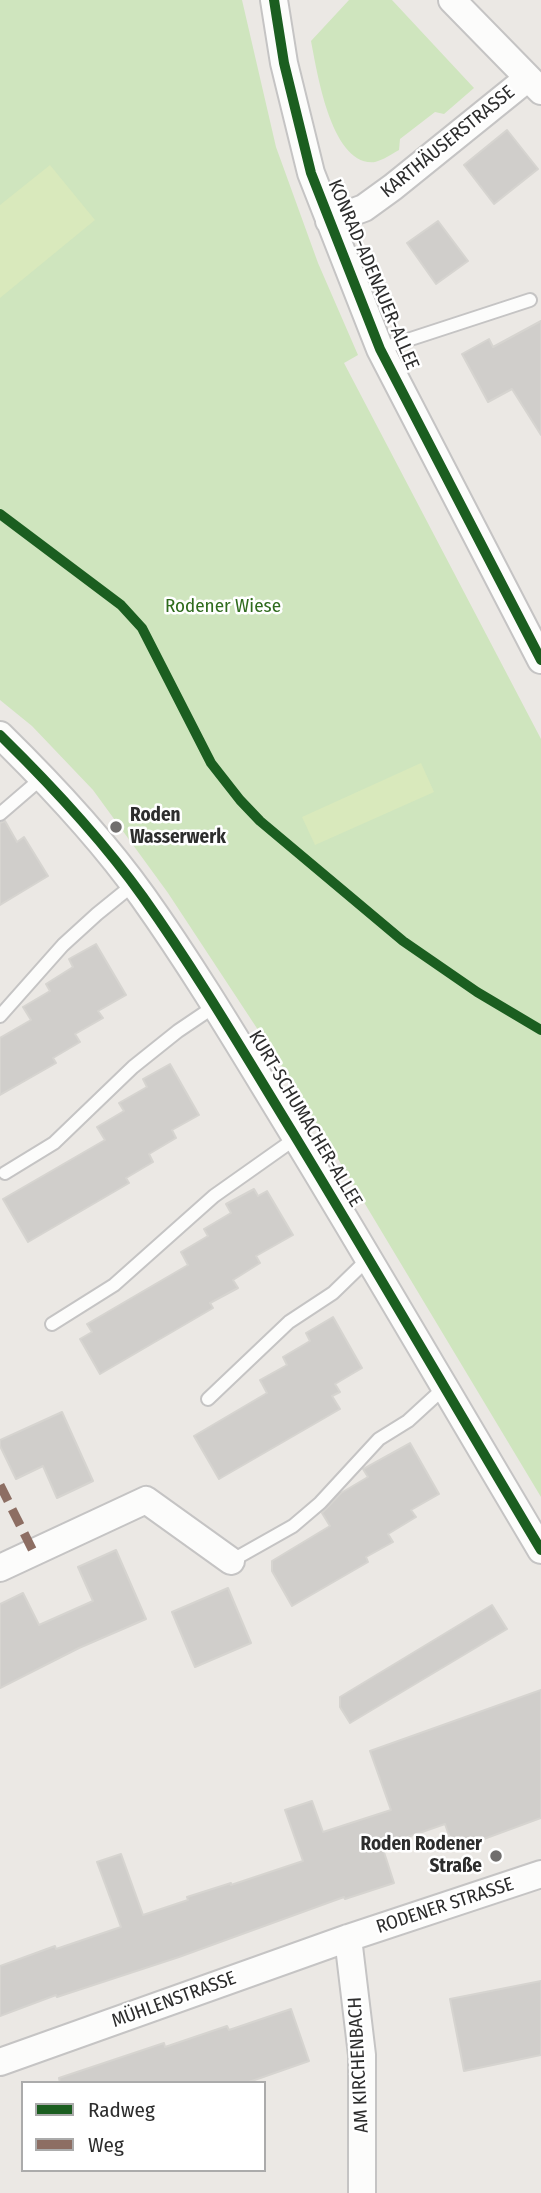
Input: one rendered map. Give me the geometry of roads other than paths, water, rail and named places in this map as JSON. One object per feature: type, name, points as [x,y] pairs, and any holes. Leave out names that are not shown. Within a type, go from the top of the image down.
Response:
[{"type":"street","name":"KONRAD-ADENAUER-ALLEE","points":[[274,0],[284,64],[312,173],[380,349],[541,660]]},
{"type":"street","name":"KARTHÄUSERSTRASSE","points":[[329,221],[364,208],[534,84],[453,0]]},
{"type":"street","name":"KURT-SCHUMACHER-ALLEE","points":[[0,734],[43,777],[134,884],[215,1006],[369,1258],[541,1550]]},
{"type":"street","points":[[0,1568],[146,1500],[231,1561]]},
{"type":"street","name":"RODENER STRASSE","points":[[348,1938],[541,1874]]},
{"type":"street","name":"MÜHLENSTRASSE","points":[[0,2062],[348,1938]]},
{"type":"street","name":"AM KIRCHENBACH","points":[[348,1938],[362,2055],[362,2193]]},
{"type":"lane","name":"KONRAD-ADENAUER-ALLEE","points":[[380,349],[530,300]]},
{"type":"lane","points":[[0,814],[43,777]]},
{"type":"lane","points":[[0,1016],[63,945],[134,884]]},
{"type":"lane","points":[[5,1173],[54,1143],[134,1067],[178,1031],[215,1006]]},
{"type":"lane","name":"KURT-SCHUMACHER-ALLEE","points":[[52,1324],[114,1285],[214,1196],[296,1138]]},
{"type":"lane","points":[[208,1399],[289,1322],[333,1293],[369,1258]]},
{"type":"lane","points":[[231,1561],[293,1526],[320,1503],[379,1439],[408,1421],[444,1388]]},
{"type":"place","name":"Roden Wasserwerk","points":[[116,827]]},
{"type":"place","name":"Roden Rodener Straße","points":[[496,1856]]},
{"type":"park label","name":"Rodener Wiese","points":[[223,607]]}]
